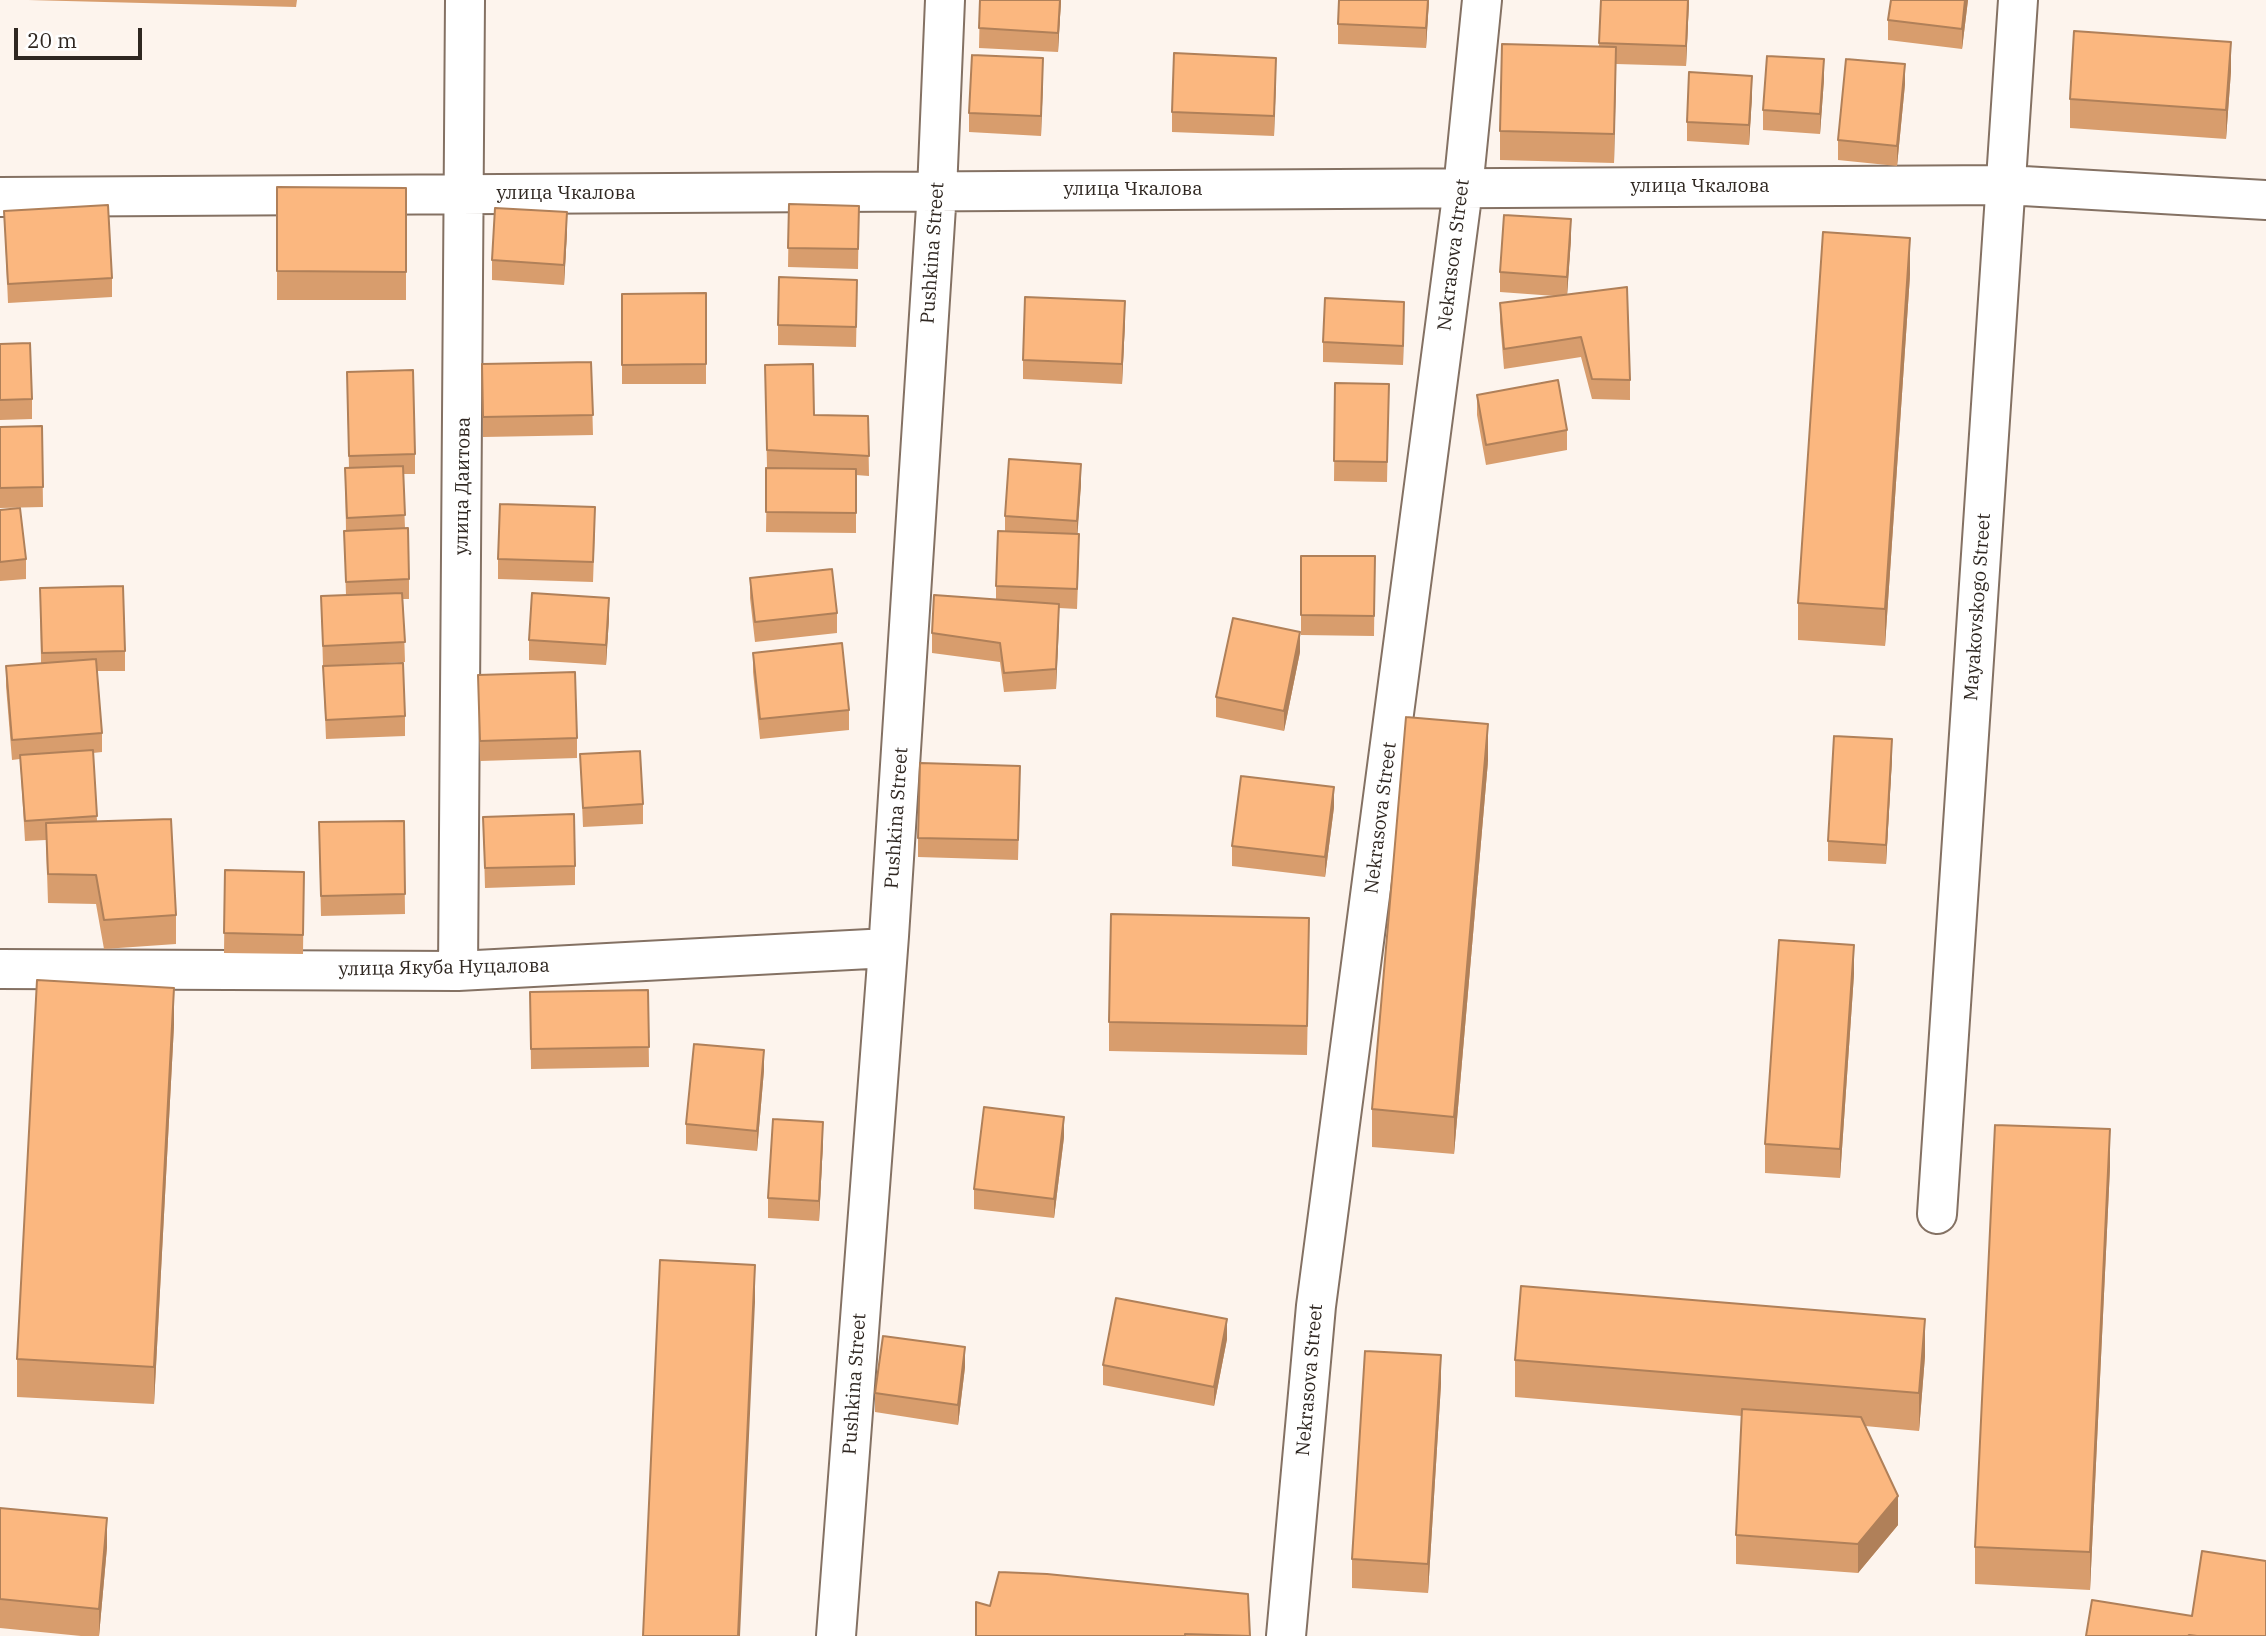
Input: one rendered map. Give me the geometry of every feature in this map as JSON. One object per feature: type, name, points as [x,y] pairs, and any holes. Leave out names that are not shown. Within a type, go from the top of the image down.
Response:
[{"type":"street","name":"улица Даитова","points":[[458,971],[465,0]]},
{"type":"street","name":"Pushkina Street","points":[[836,1636],[888,948],[937,191],[945,0]]},
{"type":"street","name":"Nekrasova Street","points":[[1286,1636],[1316,1306],[1463,188],[1482,0]]},
{"type":"street","name":"Mayakovskogo Street","points":[[1937,1214],[2018,0]]},
{"type":"street","name":"улица Чкалова","points":[[0,197],[2006,185],[2266,200]]},
{"type":"street","name":"улица Якуба Нуцалова","points":[[0,969],[458,971],[888,948]]},
{"type":"building","points":[[980,0],[1060,0],[1058,33],[979,28]]},
{"type":"building","points":[[1339,0],[1428,0],[1426,28],[1338,24]]},
{"type":"building","points":[[1601,0],[1688,0],[1686,46],[1599,43]]},
{"type":"building","points":[[1891,0],[1965,0],[1962,29],[1888,20]]},
{"type":"building","points":[[2074,31],[2231,42],[2226,110],[2070,99]]},
{"type":"building","points":[[1502,44],[1616,47],[1614,134],[1500,131]]},
{"type":"building","points":[[1174,53],[1276,58],[1274,116],[1172,112]]},
{"type":"building","points":[[972,55],[1043,58],[1041,116],[969,113]]},
{"type":"building","points":[[1767,56],[1824,59],[1820,114],[1763,110]]},
{"type":"building","points":[[1846,59],[1905,64],[1897,146],[1838,140]]},
{"type":"building","points":[[1689,72],[1752,76],[1749,125],[1687,122]]},
{"type":"building","points":[[277,187],[406,188],[406,272],[277,271]]},
{"type":"building","points":[[789,204],[859,206],[858,249],[788,248]]},
{"type":"building","points":[[108,205],[112,278],[8,284],[4,211]]},
{"type":"building","points":[[495,208],[567,212],[564,265],[492,260]]},
{"type":"building","points":[[1504,215],[1571,219],[1567,277],[1500,272]]},
{"type":"building","points":[[1823,232],[1910,238],[1885,609],[1798,603]]},
{"type":"building","points":[[779,277],[857,280],[856,327],[778,325]]},
{"type":"building","points":[[1627,287],[1630,380],[1592,379],[1581,337],[1504,349],[1500,303]]},
{"type":"building","points":[[706,293],[706,364],[622,365],[622,294]]},
{"type":"building","points":[[1025,297],[1125,301],[1122,364],[1023,360]]},
{"type":"building","points":[[1325,298],[1404,302],[1403,346],[1323,342]]},
{"type":"building","points":[[30,343],[32,399],[0,400],[0,344]]},
{"type":"building","points":[[591,362],[593,415],[483,417],[482,364]]},
{"type":"building","points":[[813,364],[814,415],[868,416],[869,456],[767,450],[765,365]]},
{"type":"building","points":[[413,370],[415,454],[349,456],[347,372]]},
{"type":"building","points":[[1558,380],[1567,430],[1486,445],[1477,395]]},
{"type":"building","points":[[1335,383],[1389,384],[1387,462],[1334,461]]},
{"type":"building","points":[[42,426],[43,487],[0,488],[0,427]]},
{"type":"building","points":[[1009,459],[1081,464],[1077,521],[1005,516]]},
{"type":"building","points":[[403,466],[405,515],[347,518],[345,468]]},
{"type":"building","points":[[766,468],[856,469],[856,513],[766,512]]},
{"type":"building","points":[[500,504],[595,507],[593,562],[498,559]]},
{"type":"building","points":[[20,508],[26,559],[0,562],[0,510]]},
{"type":"building","points":[[408,528],[409,579],[346,582],[344,531]]},
{"type":"building","points":[[998,531],[1079,534],[1077,589],[996,586]]},
{"type":"building","points":[[1301,556],[1375,556],[1374,616],[1301,615]]},
{"type":"building","points":[[832,569],[837,613],[755,622],[750,578]]},
{"type":"building","points":[[123,586],[125,651],[42,653],[40,588]]},
{"type":"building","points":[[402,593],[405,642],[323,646],[321,596]]},
{"type":"building","points":[[532,593],[609,598],[606,645],[529,640]]},
{"type":"building","points":[[934,595],[1059,604],[1056,669],[1004,673],[1000,643],[932,633]]},
{"type":"building","points":[[1233,618],[1300,632],[1284,711],[1216,697]]},
{"type":"building","points":[[842,643],[849,710],[760,719],[753,653]]},
{"type":"building","points":[[96,659],[102,733],[12,740],[6,666]]},
{"type":"building","points":[[403,663],[405,716],[326,720],[323,666]]},
{"type":"building","points":[[575,672],[577,738],[480,741],[478,675]]},
{"type":"building","points":[[1406,717],[1488,724],[1454,1117],[1372,1109]]},
{"type":"building","points":[[1834,736],[1892,739],[1886,845],[1828,841]]},
{"type":"building","points":[[93,750],[97,816],[25,821],[20,755]]},
{"type":"building","points":[[640,751],[643,804],[583,808],[580,754]]},
{"type":"building","points":[[920,763],[1020,766],[1018,840],[918,838]]},
{"type":"building","points":[[1241,776],[1334,787],[1325,857],[1232,846]]},
{"type":"building","points":[[574,814],[575,866],[485,868],[483,817]]},
{"type":"building","points":[[171,819],[176,915],[104,920],[96,875],[48,874],[46,823]]},
{"type":"building","points":[[404,821],[405,894],[321,896],[319,822]]},
{"type":"building","points":[[225,870],[304,872],[303,935],[224,933]]},
{"type":"building","points":[[1111,914],[1309,918],[1307,1026],[1109,1022]]},
{"type":"building","points":[[1779,940],[1854,945],[1840,1149],[1765,1144]]},
{"type":"building","points":[[37,980],[174,988],[154,1367],[17,1359]]},
{"type":"building","points":[[648,990],[649,1047],[531,1049],[530,992]]},
{"type":"building","points":[[694,1044],[764,1050],[757,1131],[686,1124]]},
{"type":"building","points":[[984,1107],[1064,1117],[1054,1199],[974,1189]]},
{"type":"building","points":[[773,1119],[823,1122],[819,1201],[768,1198]]},
{"type":"building","points":[[1995,1125],[2110,1129],[2090,1552],[1975,1547]]},
{"type":"building","points":[[660,1260],[755,1265],[738,1636],[643,1636]]},
{"type":"building","points":[[1521,1286],[1925,1319],[1919,1393],[1515,1360]]},
{"type":"building","points":[[1116,1298],[1227,1319],[1214,1387],[1103,1365]]},
{"type":"building","points":[[883,1336],[965,1347],[958,1405],[875,1393]]},
{"type":"building","points":[[1365,1351],[1441,1355],[1428,1564],[1352,1559]]},
{"type":"building","points":[[1742,1409],[1861,1417],[1898,1496],[1858,1544],[1736,1535]]},
{"type":"building","points":[[0,1508],[107,1518],[99,1609],[0,1599]]},
{"type":"building","points":[[2202,1551],[2266,1561],[2266,1636],[2086,1636],[2092,1600],[2192,1616]]},
{"type":"building","points":[[999,1572],[1047,1574],[1248,1594],[1250,1636],[976,1636],[976,1602],[990,1606]]}]
